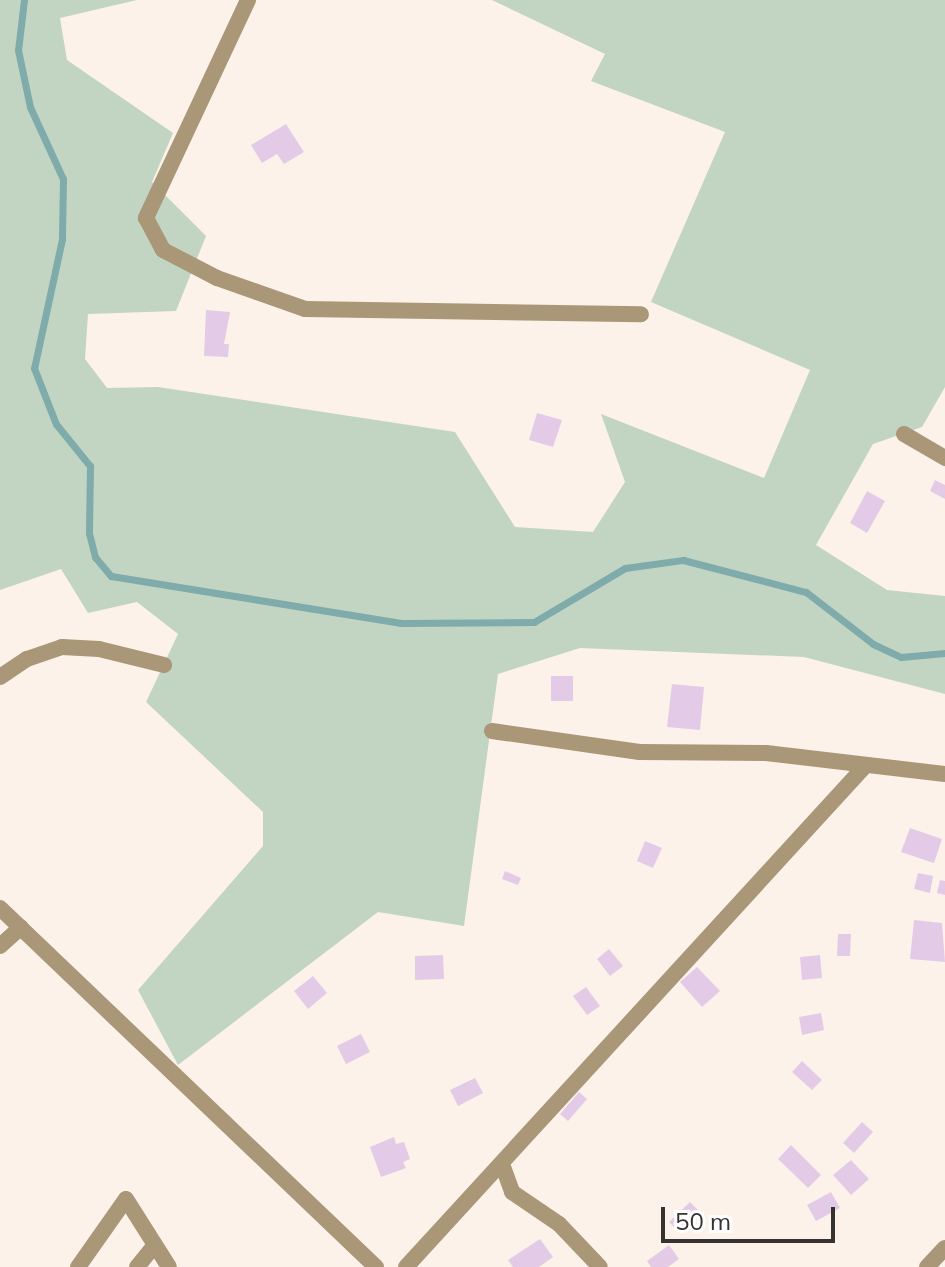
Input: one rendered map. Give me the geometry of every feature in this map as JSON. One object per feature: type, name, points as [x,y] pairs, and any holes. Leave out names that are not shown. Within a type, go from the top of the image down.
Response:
[{"type":"street","points":[[248,0],[146,218],[163,250],[217,278],[305,309],[641,314]]},
{"type":"street","points":[[904,434],[945,458]]},
{"type":"street","points":[[0,677],[27,659],[62,647],[99,649],[164,665]]},
{"type":"street","points":[[492,731],[640,752],[766,753],[945,774]]},
{"type":"street","points":[[406,1267],[866,765]]},
{"type":"street","points":[[0,908],[376,1267]]},
{"type":"street","points":[[0,946],[21,927]]},
{"type":"street","points":[[502,1164],[512,1192],[559,1224],[600,1267]]},
{"type":"street","points":[[78,1267],[126,1199],[169,1267]]},
{"type":"street","points":[[137,1267],[155,1245]]},
{"type":"street","points":[[927,1267],[945,1248]]},
{"type":"green space","points":[[0,0],[137,0],[60,18],[67,60],[173,133],[152,182],[206,236],[176,311],[88,314],[85,359],[107,388],[158,387],[455,432],[515,527],[593,532],[625,482],[601,414],[764,478],[810,370],[651,302],[725,132],[591,81],[605,54],[492,0],[945,0],[945,387],[922,427],[873,444],[816,545],[887,590],[945,596],[945,694],[804,657],[580,648],[498,674],[464,926],[378,912],[178,1065],[138,990],[263,846],[263,812],[146,702],[178,634],[137,602],[88,613],[61,569],[0,590]]},
{"type":"building","points":[[286,124],[304,152],[284,164],[277,154],[262,163],[251,145]]},
{"type":"building","points":[[206,310],[230,312],[224,344],[229,344],[228,357],[204,356]]},
{"type":"building","points":[[537,413],[562,420],[553,447],[529,440]]},
{"type":"building","points":[[935,480],[945,485],[945,499],[930,491]]},
{"type":"building","points":[[867,491],[885,501],[867,533],[850,523]]},
{"type":"building","points":[[551,676],[573,676],[573,701],[551,701]]},
{"type":"building","points":[[672,684],[704,687],[700,730],[667,727]]},
{"type":"building","points":[[910,828],[942,839],[934,863],[901,852]]},
{"type":"building","points":[[645,841],[662,848],[653,868],[637,861]]},
{"type":"building","points":[[505,871],[521,878],[518,885],[502,879]]},
{"type":"building","points":[[918,873],[933,876],[930,893],[914,889]]},
{"type":"building","points":[[940,880],[945,881],[945,895],[937,893]]},
{"type":"building","points":[[914,920],[942,923],[945,962],[910,959]]},
{"type":"building","points":[[838,934],[851,934],[850,956],[837,956]]},
{"type":"building","points":[[609,949],[623,966],[610,976],[597,959]]},
{"type":"building","points":[[443,955],[444,979],[415,980],[415,956]]},
{"type":"building","points":[[820,955],[822,978],[802,980],[800,957]]},
{"type":"building","points":[[697,967],[720,991],[702,1007],[680,982]]},
{"type":"building","points":[[313,976],[327,993],[308,1009],[294,991]]},
{"type":"building","points":[[586,987],[600,1006],[587,1015],[573,996]]},
{"type":"building","points":[[821,1013],[824,1030],[802,1035],[799,1017]]},
{"type":"building","points":[[361,1034],[370,1052],[346,1064],[337,1046]]},
{"type":"building","points":[[802,1061],[822,1080],[812,1090],[792,1072]]},
{"type":"building","points":[[475,1078],[483,1093],[458,1106],[450,1090]]},
{"type":"building","points":[[579,1092],[587,1099],[568,1121],[560,1114]]},
{"type":"building","points":[[862,1122],[873,1132],[854,1153],[843,1143]]},
{"type":"building","points":[[394,1137],[396,1144],[404,1142],[410,1159],[403,1162],[406,1168],[381,1177],[370,1147]]},
{"type":"building","points":[[791,1145],[821,1175],[808,1188],[778,1159]]},
{"type":"building","points":[[851,1160],[869,1179],[851,1195],[833,1175]]},
{"type":"building","points":[[831,1192],[840,1208],[816,1221],[807,1205]]},
{"type":"building","points":[[690,1202],[701,1213],[680,1233],[669,1222]]},
{"type":"building","points":[[540,1239],[553,1257],[539,1267],[513,1267],[508,1260]]},
{"type":"building","points":[[669,1245],[679,1259],[668,1267],[651,1267],[647,1261]]},
{"type":"waterway","points":[[24,0],[18,50],[30,107],[63,179],[62,239],[34,368],[56,424],[90,466],[89,533],[95,557],[111,576],[401,623],[534,622],[625,568],[683,560],[806,592],[873,644],[901,657],[945,653]]}]
